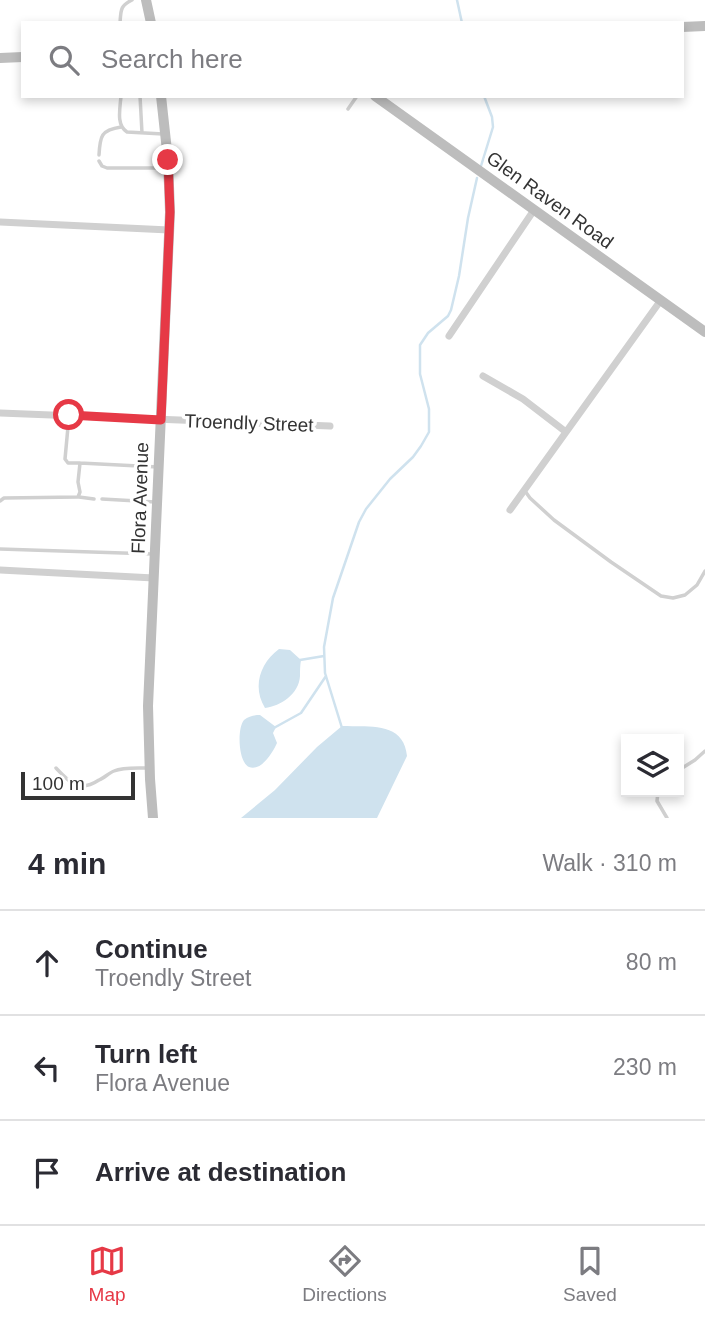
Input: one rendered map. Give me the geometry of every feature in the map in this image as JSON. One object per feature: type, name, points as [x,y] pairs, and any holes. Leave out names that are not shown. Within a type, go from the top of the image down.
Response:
[{"type":"street","points":[[146,0],[148,21]]},
{"type":"street","points":[[684,27],[705,26]]},
{"type":"street","points":[[0,58],[21,57]]},
{"type":"street","name":"Flora Avenue","points":[[153,818],[148,694],[169,230],[169,168],[161,98]]},
{"type":"street","name":"Glen Raven Road","points":[[378,98],[705,332]]},
{"type":"street","points":[[449,336],[534,209]]},
{"type":"street","points":[[0,222],[169,230]]},
{"type":"street","points":[[510,510],[660,300]]},
{"type":"street","points":[[483,376],[523,399],[566,432]]},
{"type":"street","name":"Troendly Street","points":[[0,413],[330,426]]},
{"type":"street","points":[[0,570],[154,578]]},
{"type":"lane","points":[[120,21],[121,7],[132,0]]},
{"type":"lane","points":[[121,98],[121,127]]},
{"type":"lane","points":[[140,98],[142,133]]},
{"type":"lane","points":[[348,109],[355,98]]},
{"type":"lane","points":[[121,127],[127,132],[166,134]]},
{"type":"lane","points":[[99,155],[102,135],[106,131],[121,127]]},
{"type":"lane","points":[[99,161],[107,168],[169,168]]},
{"type":"lane","points":[[69,415],[65,459],[68,463],[159,467]]},
{"type":"lane","points":[[78,497],[80,463]]},
{"type":"lane","points":[[525,490],[554,520],[662,596],[673,598],[685,595],[697,585],[705,571]]},
{"type":"lane","points":[[0,501],[4,498],[94,499]]},
{"type":"lane","points":[[102,499],[157,502]]},
{"type":"lane","points":[[0,550],[155,554]]},
{"type":"lane","points":[[684,767],[705,751]]},
{"type":"lane","points":[[56,768],[75,785],[84,787],[96,783],[115,770],[149,767]]},
{"type":"lane","points":[[657,797],[667,818]]},
{"type":"water","points":[[279,649],[290,650],[301,660],[299,682],[288,698],[265,708],[259,692],[260,676],[267,661]]},
{"type":"water","points":[[260,715],[276,727],[273,733],[277,743],[266,760],[253,768],[245,764],[243,759],[240,730],[244,720]]},
{"type":"water","points":[[342,726],[383,728],[392,731],[404,745],[407,756],[377,818],[241,818],[275,790]]},
{"type":"waterway","points":[[457,0],[462,21]]},
{"type":"waterway","points":[[481,166],[493,127],[485,98]]},
{"type":"waterway","points":[[342,728],[325,673],[324,647],[333,598],[366,509],[390,479],[413,457],[429,432],[429,409],[420,374],[420,345],[451,310],[477,178]]},
{"type":"waterway","points":[[300,660],[324,656]]},
{"type":"waterway","points":[[272,729],[301,713],[326,676]]},
{"type":"route","points":[[69,415],[161,420],[170,212],[168,160]]}]
